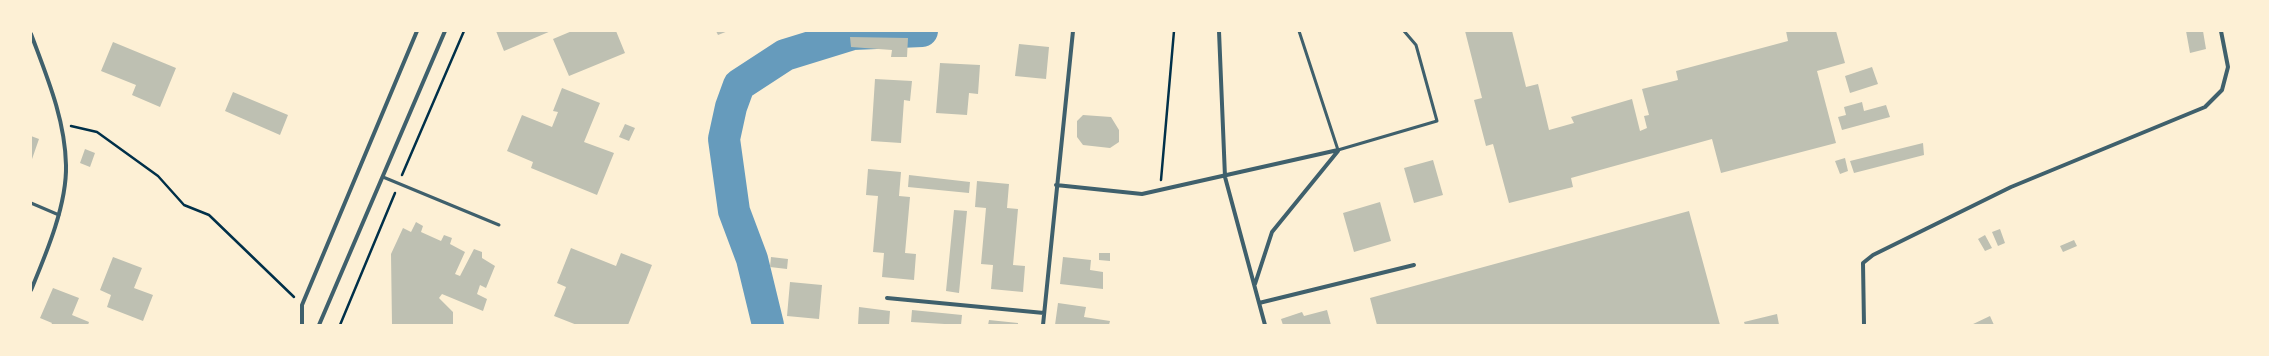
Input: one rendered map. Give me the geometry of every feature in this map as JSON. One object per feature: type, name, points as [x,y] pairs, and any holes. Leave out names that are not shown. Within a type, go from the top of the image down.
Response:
[{"type":"street","points":[[302,325],[302,305],[417,31]]},
{"type":"street","points":[[319,325],[445,31]]},
{"type":"street","points":[[1043,325],[1056,185],[1073,31]]},
{"type":"street","points":[[1219,31],[1225,177],[1265,325]]},
{"type":"street","points":[[1864,325],[1863,263],[1873,255],[2011,187],[2205,107],[2222,90],[2228,67],[2221,31]]},
{"type":"street","points":[[31,34],[55,99],[61,123],[66,166],[59,215],[31,290]]},
{"type":"street","points":[[31,47],[36,48]]},
{"type":"street","points":[[1056,185],[1142,194],[1225,177],[1338,150]]},
{"type":"street","points":[[1254,285],[1272,232],[1338,150]]},
{"type":"street","points":[[1259,303],[1414,265]]},
{"type":"street","points":[[887,298],[1044,314]]},
{"type":"lane","points":[[1300,31],[1338,150],[1437,121],[1416,45],[1404,31]]},
{"type":"lane","points":[[383,177],[499,225]]},
{"type":"lane","points":[[31,203],[59,215]]},
{"type":"path","points":[[402,174],[464,31]]},
{"type":"path","points":[[1160,190],[1174,31]]},
{"type":"path","points":[[61,123],[97,132],[158,176],[184,205],[209,215],[302,305]]},
{"type":"path","points":[[340,325],[396,191]]},
{"type":"building","points":[[496,31],[551,31],[504,51]]},
{"type":"building","points":[[572,31],[616,31],[625,53],[569,76],[553,39]]},
{"type":"building","points":[[716,31],[728,31],[718,35]]},
{"type":"building","points":[[1465,31],[1512,31],[1526,87],[1538,84],[1549,130],[1574,123],[1571,117],[1632,99],[1640,131],[1647,128],[1644,116],[1649,115],[1642,89],[1678,80],[1676,71],[1788,41],[1786,31],[1836,31],[1845,63],[1817,71],[1836,143],[1721,173],[1712,139],[1571,178],[1573,187],[1509,203],[1493,144],[1486,146],[1474,100],[1482,98]]},
{"type":"building","points":[[2186,31],[2203,31],[2206,49],[2190,53]]},
{"type":"building","points":[[850,37],[908,38],[907,57],[891,57],[892,50],[851,47]]},
{"type":"building","points":[[113,42],[176,68],[160,107],[132,95],[136,85],[101,71]]},
{"type":"building","points":[[1019,44],[1049,47],[1046,79],[1015,76]]},
{"type":"building","points":[[940,63],[980,65],[978,94],[969,93],[967,115],[936,113]]},
{"type":"building","points":[[1872,67],[1878,84],[1850,93],[1845,76]]},
{"type":"building","points":[[875,79],[912,81],[910,101],[904,100],[901,143],[871,141]]},
{"type":"building","points":[[562,88],[600,103],[584,142],[614,153],[597,195],[531,168],[533,162],[507,151],[522,115],[552,127],[558,112],[553,111]]},
{"type":"building","points":[[233,92],[288,115],[280,135],[225,111]]},
{"type":"building","points":[[1862,102],[1864,111],[1886,105],[1890,117],[1842,130],[1838,117],[1846,115],[1844,107]]},
{"type":"building","points":[[1083,115],[1111,117],[1119,130],[1119,142],[1110,148],[1083,145],[1077,137],[1077,121]]},
{"type":"building","points":[[625,124],[635,128],[629,141],[619,137]]},
{"type":"building","points":[[31,136],[39,139],[31,162]]},
{"type":"building","points":[[1923,143],[1924,155],[1854,173],[1850,161]]},
{"type":"building","points":[[85,149],[95,153],[90,167],[80,163]]},
{"type":"building","points":[[1845,158],[1848,171],[1840,174],[1835,161]]},
{"type":"building","points":[[1433,160],[1443,195],[1414,203],[1404,168]]},
{"type":"building","points":[[868,169],[901,172],[899,196],[910,197],[905,253],[916,254],[914,280],[882,277],[884,253],[873,252],[878,196],[866,195]]},
{"type":"building","points":[[909,175],[970,182],[969,193],[908,187]]},
{"type":"building","points":[[977,181],[1009,184],[1007,208],[1018,209],[1013,265],[1025,266],[1023,292],[991,289],[993,265],[981,264],[986,208],[975,207]]},
{"type":"building","points":[[1380,202],[1391,241],[1354,252],[1343,213]]},
{"type":"building","points":[[954,210],[967,211],[959,293],[946,291]]},
{"type":"building","points":[[1689,211],[1720,325],[1377,325],[1370,298]]},
{"type":"building","points":[[416,222],[423,226],[421,232],[441,241],[444,235],[452,238],[450,244],[465,252],[455,274],[460,276],[474,249],[482,252],[482,258],[495,266],[486,288],[480,285],[477,294],[487,299],[483,311],[442,294],[439,298],[453,312],[453,325],[392,325],[391,254],[403,228],[411,232]]},
{"type":"building","points":[[2000,229],[2005,243],[1998,246],[1992,232]]},
{"type":"building","points":[[1985,235],[1992,248],[1985,251],[1978,239]]},
{"type":"building","points":[[2074,240],[2077,246],[2063,252],[2060,246]]},
{"type":"building","points":[[571,248],[616,266],[621,253],[652,265],[628,325],[577,325],[554,316],[566,287],[557,283]]},
{"type":"building","points":[[1099,253],[1110,253],[1110,261],[1099,260]]},
{"type":"building","points":[[113,257],[142,268],[134,288],[153,295],[143,321],[107,307],[111,295],[100,290]]},
{"type":"building","points":[[771,257],[788,259],[787,269],[770,267]]},
{"type":"building","points":[[1063,257],[1091,260],[1090,270],[1103,272],[1103,289],[1060,284]]},
{"type":"building","points":[[790,282],[822,285],[819,319],[787,316]]},
{"type":"building","points":[[53,288],[79,298],[72,315],[89,322],[88,325],[51,325],[52,323],[40,318]]},
{"type":"building","points":[[1058,303],[1086,307],[1084,317],[1110,321],[1109,325],[1055,325]]},
{"type":"building","points":[[859,307],[890,311],[889,325],[858,325]]},
{"type":"building","points":[[912,310],[962,315],[961,325],[911,322]]},
{"type":"building","points":[[1327,310],[1331,325],[1283,325],[1281,319],[1302,312],[1304,316]]},
{"type":"building","points":[[1777,314],[1779,325],[1745,325],[1744,322]]},
{"type":"building","points":[[1990,316],[1994,325],[1971,325]]},
{"type":"building","points":[[989,320],[1018,323],[1018,325],[988,325]]},
{"type":"waterway","points":[[768,325],[752,259],[734,211],[724,139],[731,107],[739,85],[785,55],[853,34],[922,31]]}]
